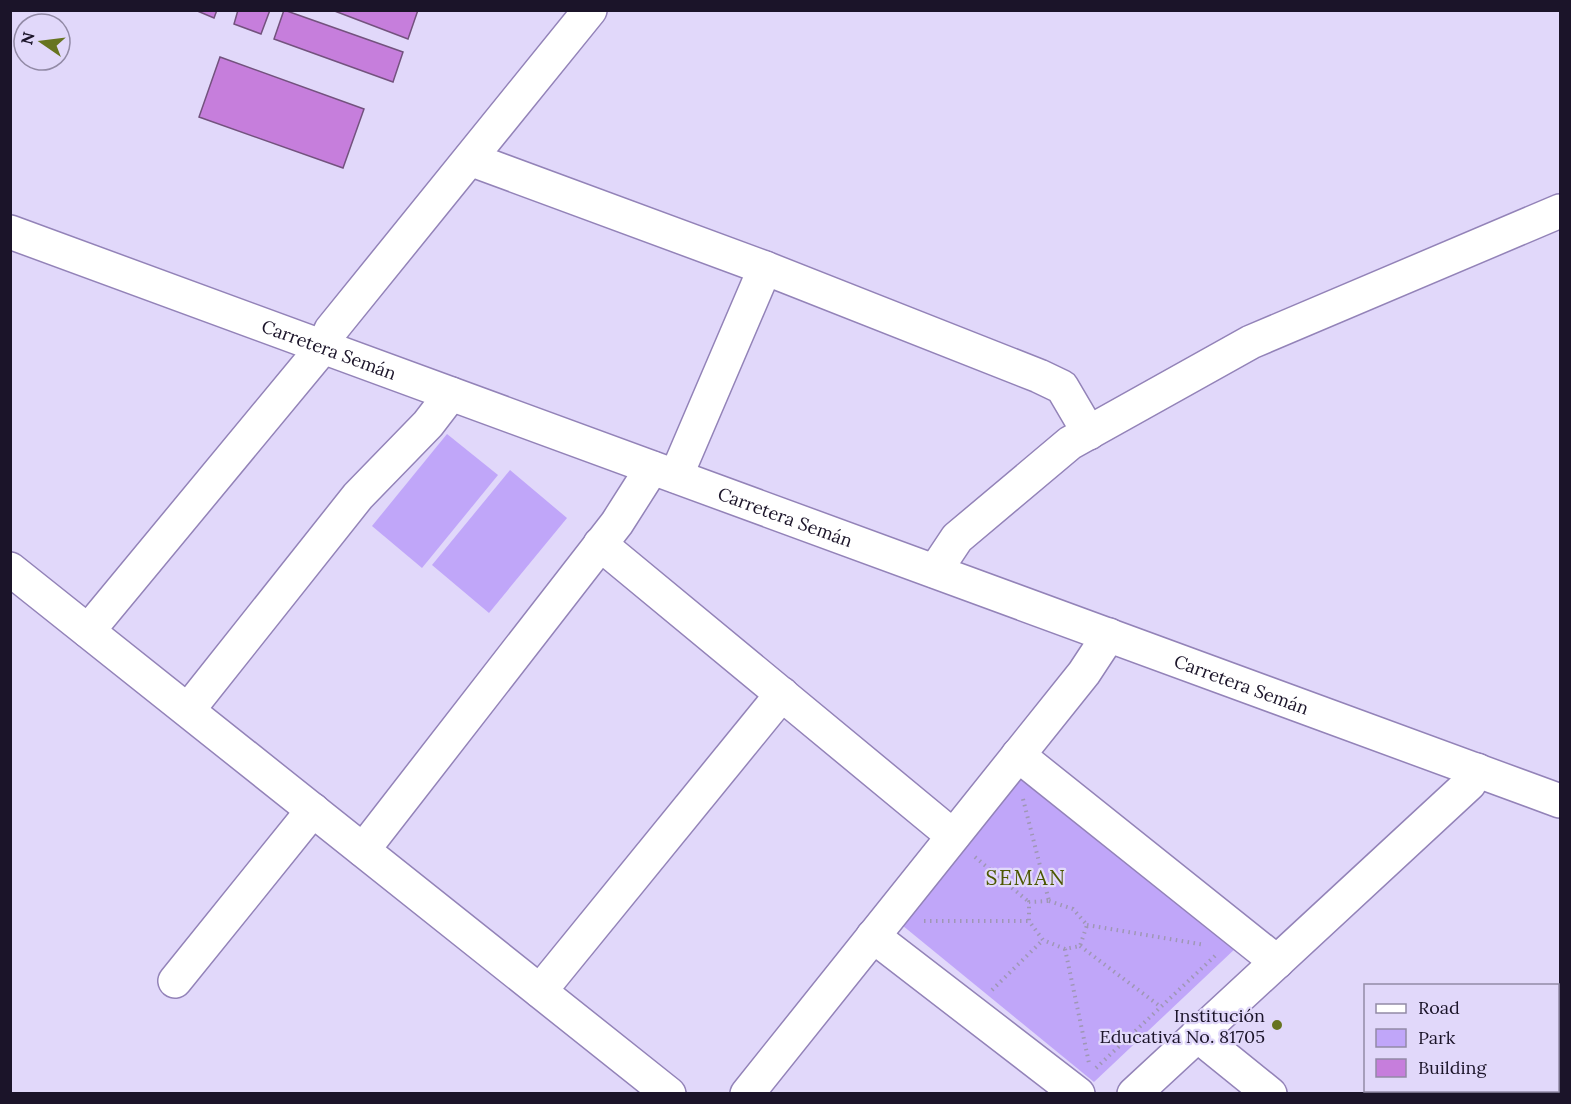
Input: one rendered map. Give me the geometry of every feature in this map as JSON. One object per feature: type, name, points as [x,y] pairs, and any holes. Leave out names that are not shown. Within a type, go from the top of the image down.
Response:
[{"type":"street","points":[[88,631],[323,347],[331,330],[590,10]]},
{"type":"street","points":[[470,159],[765,268],[1062,387],[1089,432]]},
{"type":"street","points":[[935,571],[957,538],[1070,444],[1089,432],[1251,342],[1560,211]]},
{"type":"street","name":"Carretera Semán","points":[[10,232],[1560,801]]},
{"type":"street","points":[[363,850],[600,544],[664,472],[765,268]]},
{"type":"street","points":[[188,710],[358,496],[428,424],[451,394]]},
{"type":"street","points":[[600,544],[964,846]]},
{"type":"street","points":[[10,569],[669,1094]]},
{"type":"street","points":[[747,1094],[873,936],[964,846],[1018,755],[1084,673],[1109,635]]},
{"type":"street","points":[[540,991],[782,694]]},
{"type":"street","points":[[1018,755],[1277,962]]},
{"type":"street","points":[[1134,1094],[1469,784],[1477,770]]},
{"type":"street","points":[[175,981],[313,810]]},
{"type":"street","points":[[873,936],[1078,1094]]},
{"type":"street","points":[[1197,1035],[1270,1094]]},
{"type":"path","points":[[1022,795],[1049,901]]},
{"type":"path","points":[[964,846],[1029,902],[1049,901],[1073,909],[1087,925],[1212,946]]},
{"type":"path","points":[[1029,902],[1029,921],[1043,940],[1065,949],[1080,946],[1161,1007]]},
{"type":"path","points":[[916,921],[1029,921]]},
{"type":"path","points":[[1080,946],[1087,925]]},
{"type":"path","points":[[991,991],[1043,940]]},
{"type":"path","points":[[1065,949],[1091,1073],[1224,948]]},
{"type":"green space","points":[[447,434],[498,475],[422,568],[372,526]]},
{"type":"green space","points":[[510,470],[567,518],[489,613],[432,565]]},
{"type":"green space","points":[[1018,773],[1238,946],[1094,1082],[897,921]]},
{"type":"building","points":[[195,10],[217,10],[214,18]]},
{"type":"building","points":[[238,10],[270,10],[261,34],[234,24]]},
{"type":"building","points":[[284,10],[403,52],[393,82],[274,39]]},
{"type":"building","points":[[332,10],[418,10],[408,39]]},
{"type":"building","points":[[220,57],[364,109],[343,168],[199,117]]},
{"type":"place","name":"Institución Educativa No. 81705","points":[[1277,1025]]},
{"type":"district","name":"SEMAN","points":[[1026,877]]}]
